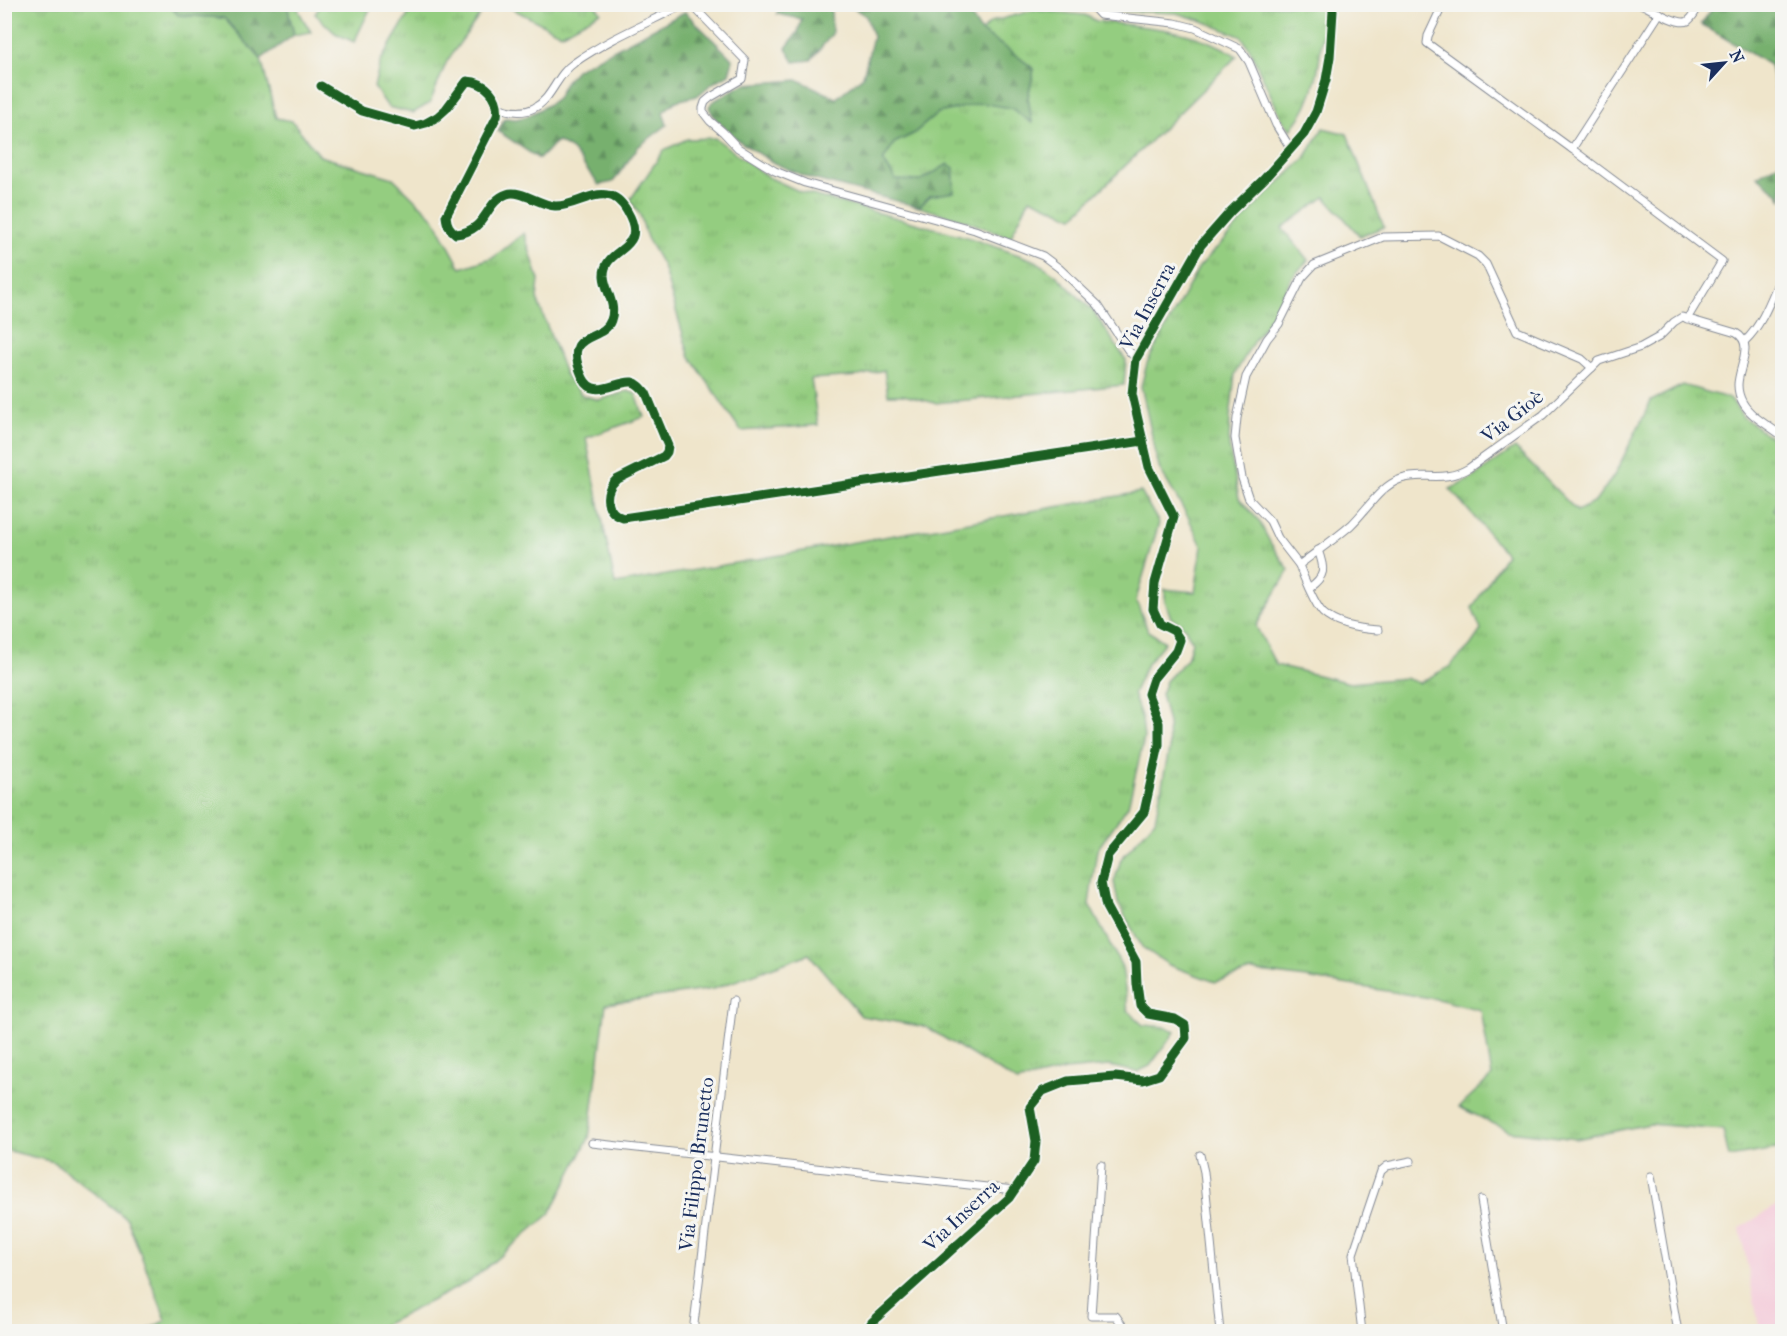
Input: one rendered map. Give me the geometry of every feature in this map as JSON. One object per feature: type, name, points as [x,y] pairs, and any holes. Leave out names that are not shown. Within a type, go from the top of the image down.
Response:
[{"type":"street","points":[[498,107],[510,112],[522,112],[533,108],[547,99],[561,75],[572,64],[620,36],[685,4]]},
{"type":"street","points":[[691,4],[745,60],[742,79],[711,97],[705,102],[703,108],[703,112],[710,121],[738,148],[775,171],[805,183],[975,230],[1043,256],[1098,305],[1136,359]]},
{"type":"street","points":[[1090,4],[1100,15],[1175,23],[1195,28],[1240,49],[1276,125],[1291,149]]},
{"type":"street","name":"Via Inserra","points":[[865,1332],[872,1322],[1009,1198],[1034,1161],[1036,1142],[1030,1107],[1043,1091],[1068,1081],[1115,1077],[1143,1080],[1159,1075],[1186,1038],[1185,1025],[1175,1019],[1148,1014],[1140,1005],[1136,962],[1107,907],[1101,883],[1108,855],[1144,812],[1159,745],[1159,723],[1148,694],[1153,679],[1176,651],[1180,640],[1174,631],[1160,624],[1153,609],[1155,583],[1174,517],[1149,467],[1132,394],[1136,359],[1201,245],[1304,134],[1316,112],[1326,80],[1334,11],[1331,4]]},
{"type":"street","points":[[1443,4],[1427,43],[1722,261],[1688,319],[1736,333],[1745,341]]},
{"type":"street","points":[[1641,4],[1676,21],[1683,22],[1690,20],[1700,4]]},
{"type":"street","points":[[1572,149],[1660,13]]},
{"type":"street","points":[[321,86],[362,111],[415,126],[437,117],[467,81],[474,81],[490,91],[498,107],[497,116],[446,216],[447,224],[456,234],[471,230],[478,225],[497,200],[508,193],[519,194],[545,205],[558,206],[609,195],[616,197],[624,206],[632,219],[634,229],[629,244],[611,258],[606,266],[604,276],[613,307],[610,322],[607,327],[582,340],[577,348],[577,359],[584,381],[591,387],[607,389],[634,382],[640,386],[646,393],[668,446],[664,456],[610,485],[607,501],[615,515],[622,518],[1143,441]]},
{"type":"street","points":[[1378,630],[1360,629],[1336,621],[1322,612],[1299,565],[1278,538],[1270,521],[1248,499],[1242,478],[1235,438],[1246,377],[1267,339],[1279,324],[1302,278],[1314,265],[1383,237],[1439,236],[1478,256],[1486,264],[1517,331],[1582,359],[1592,368]]},
{"type":"street","points":[[1782,274],[1762,316],[1752,334],[1745,341],[1738,385],[1739,394],[1749,411],[1782,436]]},
{"type":"street","name":"Via Gioè","points":[[1299,565],[1351,525],[1386,487],[1401,479],[1412,477],[1448,477],[1459,474],[1543,415],[1599,362],[1641,347],[1659,337],[1682,317],[1688,319]]},
{"type":"street","points":[[1309,588],[1318,581],[1323,573],[1318,550]]},
{"type":"street","name":"Via Filippo Brunetto","points":[[693,1332],[733,1001]]},
{"type":"street","points":[[592,1143],[1014,1190]]},
{"type":"street","points":[[1200,1155],[1204,1172],[1220,1332]]},
{"type":"street","points":[[1362,1332],[1353,1254],[1381,1171],[1387,1166],[1411,1161]]},
{"type":"street","points":[[1101,1165],[1090,1316],[1116,1316],[1126,1332]]},
{"type":"street","points":[[1651,1176],[1678,1332]]},
{"type":"street","points":[[1481,1200],[1503,1332]]},
{"type":"shaded area","points":[[1782,1202],[1782,1331],[1760,1331],[1740,1228]]},
{"type":"green space","points":[[957,4],[967,9],[981,32],[1034,69],[1028,97],[1032,123],[1011,108],[981,103],[938,113],[913,134],[894,143],[883,161],[896,180],[920,181],[948,164],[954,168],[954,192],[930,196],[919,207],[809,178],[774,163],[739,141],[714,117],[709,107],[712,102],[744,84],[799,80],[836,98],[863,76],[873,37],[866,16],[849,5]]},
{"type":"green space","points":[[5,5],[169,5],[179,15],[224,18],[261,59],[276,118],[292,121],[320,156],[393,178],[433,217],[461,268],[494,257],[524,233],[539,280],[537,299],[565,374],[582,395],[599,400],[628,391],[636,394],[644,417],[586,438],[615,584],[1141,492],[1159,523],[1136,600],[1148,631],[1165,642],[1147,664],[1133,694],[1142,719],[1144,739],[1128,806],[1097,850],[1089,904],[1122,967],[1128,1011],[1143,1025],[1167,1027],[1175,1032],[1150,1066],[1137,1072],[1109,1066],[1065,1070],[1017,1082],[926,1027],[861,1016],[809,954],[713,989],[606,1004],[589,1138],[550,1214],[470,1281],[372,1331],[146,1331],[166,1320],[127,1219],[54,1162],[5,1150]]},
{"type":"green space","points":[[169,5],[287,5],[294,35],[261,59],[224,18],[178,15]]},
{"type":"green space","points":[[287,5],[298,5],[299,12],[311,32],[294,35]]},
{"type":"green space","points":[[321,5],[372,5],[354,42],[335,33],[315,14]]},
{"type":"green space","points":[[414,5],[487,5],[447,61],[430,103],[413,113],[388,107],[374,87],[380,62]]},
{"type":"green space","points":[[505,5],[595,5],[601,12],[561,34]]},
{"type":"green space","points":[[779,5],[834,5],[831,9],[832,34],[811,60],[794,62],[786,48],[798,32],[802,19],[777,14]]},
{"type":"green space","points":[[1102,5],[1322,5],[1324,10],[1320,58],[1313,88],[1301,117],[1291,130],[1282,119],[1242,37],[1176,13],[1115,11]]},
{"type":"green space","points":[[1715,5],[1782,5],[1782,105],[1776,92],[1770,65],[1701,24]]},
{"type":"green space","points":[[1034,10],[1085,15],[1096,21],[1151,27],[1187,34],[1237,56],[1073,217],[1030,198],[1010,238],[967,221],[919,207],[930,196],[920,181],[896,181],[883,160],[894,143],[913,134],[938,113],[981,103],[1011,108],[1032,122],[1028,97],[1034,69],[981,32],[991,22]]},
{"type":"green space","points":[[685,12],[733,60],[729,74],[697,96],[676,101],[663,112],[667,125],[638,147],[613,182],[599,185],[572,150],[557,141],[539,159],[498,131],[505,118],[516,119],[528,116],[557,98],[566,81],[577,69]]},
{"type":"green space","points":[[1323,128],[1347,134],[1384,227],[1360,236],[1325,197],[1282,228],[1308,260],[1291,279],[1274,314],[1255,339],[1235,374],[1229,446],[1239,498],[1259,521],[1289,570],[1256,626],[1276,665],[1350,683],[1405,678],[1419,683],[1449,667],[1470,646],[1481,630],[1472,608],[1506,554],[1450,489],[1469,480],[1515,448],[1577,511],[1595,502],[1615,474],[1651,401],[1683,385],[1731,399],[1743,417],[1782,445],[1782,491],[1774,510],[1782,516],[1782,1148],[1729,1157],[1723,1130],[1650,1124],[1576,1139],[1509,1131],[1459,1107],[1492,1076],[1481,1010],[1437,999],[1252,971],[1215,982],[1169,965],[1142,947],[1118,903],[1114,882],[1121,859],[1155,820],[1169,750],[1168,723],[1161,694],[1166,681],[1187,659],[1192,642],[1185,628],[1171,618],[1165,601],[1165,589],[1195,592],[1202,546],[1159,468],[1141,386],[1147,363],[1199,267],[1266,195],[1305,158]]},
{"type":"green space","points":[[715,138],[768,177],[801,192],[967,237],[1036,261],[1056,275],[1093,311],[1126,360],[1124,385],[935,403],[903,395],[888,395],[884,370],[859,376],[811,379],[818,425],[741,431],[689,355],[663,266],[647,238],[640,215],[630,200],[664,150],[687,139]]},
{"type":"green space","points":[[1782,161],[1782,199],[1757,176]]},
{"type":"cycle path","points":[[865,1332],[872,1322],[1009,1198],[1034,1161],[1036,1141],[1030,1107],[1043,1091],[1068,1081],[1115,1077],[1143,1080],[1159,1075],[1186,1038],[1185,1025],[1175,1019],[1148,1014],[1140,1006],[1136,962],[1106,907],[1101,883],[1108,855],[1144,812],[1159,745],[1159,723],[1148,694],[1153,679],[1176,651],[1180,640],[1174,631],[1160,624],[1153,609],[1155,583],[1174,517],[1149,467],[1132,394],[1136,359],[1201,245],[1304,134],[1316,112],[1326,80],[1330,57],[1333,11],[1331,4]]},
{"type":"cycle path","points":[[321,86],[362,111],[415,126],[437,117],[467,81],[480,84],[490,92],[496,103],[497,116],[446,216],[449,226],[456,234],[474,228],[494,203],[512,193],[555,206],[607,195],[617,199],[624,206],[633,224],[633,234],[630,242],[606,266],[604,276],[613,308],[611,320],[607,327],[585,339],[577,351],[577,362],[588,385],[599,389],[632,382],[646,393],[668,446],[664,456],[616,480],[612,485],[608,496],[609,507],[623,518],[1143,441]]}]
